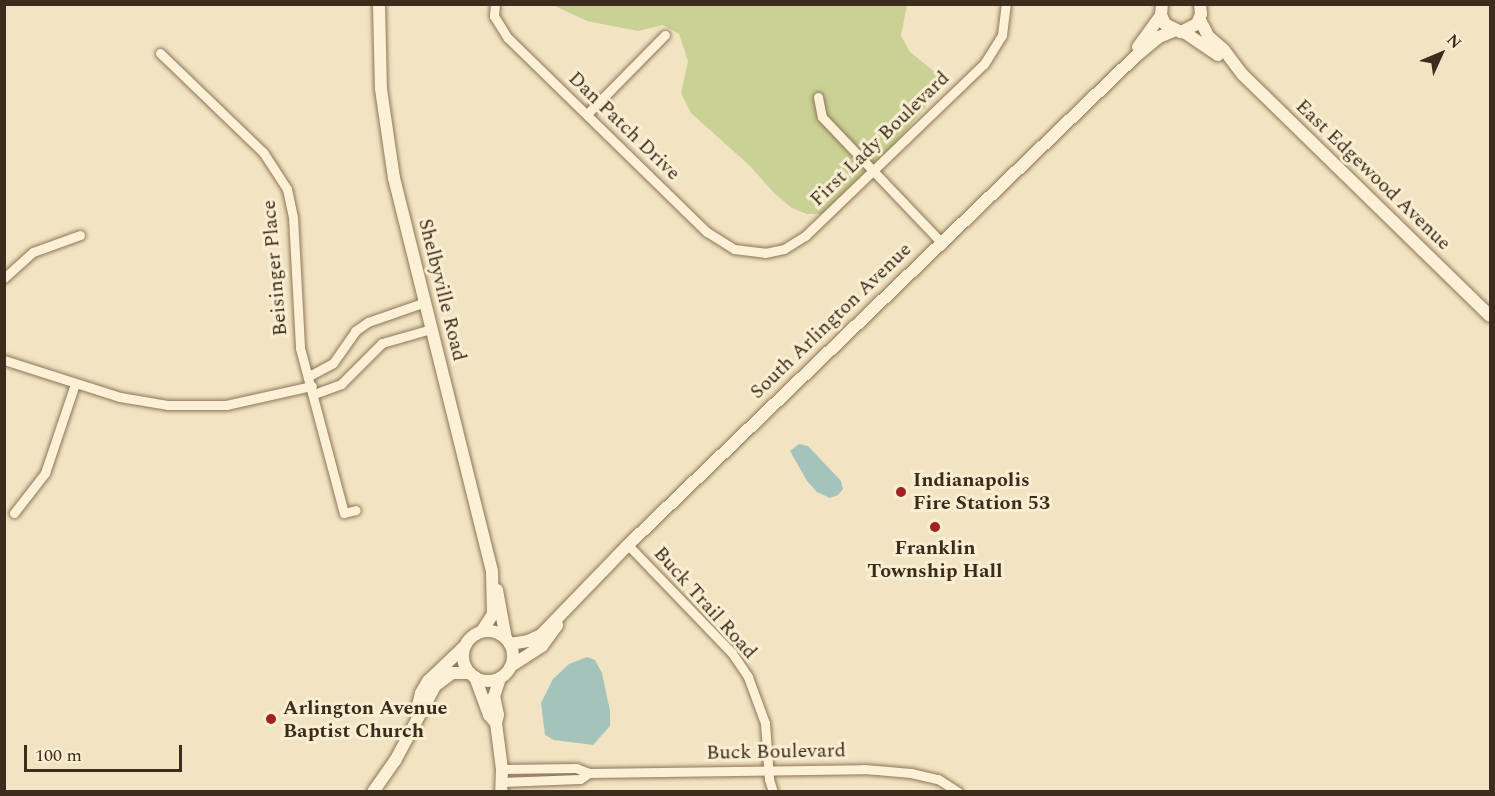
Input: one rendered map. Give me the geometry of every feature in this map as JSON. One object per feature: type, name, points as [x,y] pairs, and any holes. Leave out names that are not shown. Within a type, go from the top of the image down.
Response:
[{"type":"main road","name":"Shelbyville Road","points":[[379,4],[379,57],[386,134],[394,178],[488,547],[494,581]]},
{"type":"main road","name":"South Arlington Avenue","points":[[508,641],[535,639],[559,618],[628,545],[1135,57],[1159,37],[1194,28],[1201,9]]},
{"type":"main road","points":[[1201,9],[1208,36],[1224,50],[1230,60]]},
{"type":"main road","name":"South Arlington Avenue","points":[[1135,57],[1139,46],[1162,10]]},
{"type":"main road","points":[[1162,10],[1165,24],[1230,60]]},
{"type":"main road","name":"East Edgewood Avenue","points":[[1230,60],[1491,316]]},
{"type":"main road","points":[[482,631],[492,618],[494,581]]},
{"type":"main road","points":[[494,581],[501,600],[513,657],[511,666],[500,678],[495,691],[501,787]]},
{"type":"main road","name":"South Arlington Avenue","points":[[511,666],[547,642],[557,628],[559,618]]},
{"type":"main road","points":[[417,717],[418,701],[428,681],[465,646],[473,635],[482,631],[495,632],[508,641]]},
{"type":"main road","points":[[465,646],[463,662],[472,675],[489,715],[496,723]]},
{"type":"main road","points":[[373,792],[395,761],[417,717],[441,679],[452,673],[472,675],[488,681],[500,678]]},
{"type":"street","name":"Dan Patch Drive","points":[[495,4],[494,16],[501,30],[708,232],[724,245],[749,253]]},
{"type":"street","name":"First Lady Boulevard","points":[[749,253],[774,251],[797,242],[987,61],[998,44],[1006,16],[1006,4]]},
{"type":"street","points":[[587,114],[665,35]]},
{"type":"street","name":"Beisinger Place","points":[[160,53],[263,152],[286,189],[293,218],[300,348],[344,513],[356,510]]},
{"type":"street","points":[[818,97],[822,117],[941,242]]},
{"type":"street","points":[[4,278],[33,252],[80,235]]},
{"type":"street","points":[[309,376],[333,363],[355,331],[368,322],[425,302]]},
{"type":"street","points":[[4,360],[134,401],[192,407],[249,401],[341,384],[382,343],[431,329]]},
{"type":"street","points":[[14,513],[45,474],[75,384]]},
{"type":"street","name":"Buck Trail Road","points":[[628,545],[741,664],[763,713],[768,768],[773,792]]},
{"type":"street","name":"Buck Boulevard","points":[[501,769],[576,768],[589,773],[768,768],[864,769],[911,773],[938,779],[958,792]]},
{"type":"street","name":"Buck Boulevard","points":[[501,787],[580,779],[589,773]]},
{"type":"green space","points":[[553,5],[907,5],[901,36],[910,52],[941,77],[940,89],[873,171],[828,214],[807,214],[792,208],[774,193],[750,166],[691,113],[681,93],[688,61],[679,34],[663,25],[638,31],[587,21]]},
{"type":"water","points":[[799,444],[808,446],[841,481],[843,489],[838,495],[830,498],[817,492],[807,481],[790,451]]},
{"type":"water","points":[[587,657],[595,660],[602,673],[610,711],[610,726],[593,745],[554,740],[545,735],[541,703],[553,679],[569,664]]},
{"type":"place","name":"Indianapolis Fire Station 53","points":[[901,492]]},
{"type":"place","name":"Franklin Township Hall","points":[[935,527]]},
{"type":"place","name":"Arlington Avenue Baptist Church","points":[[271,719]]}]
